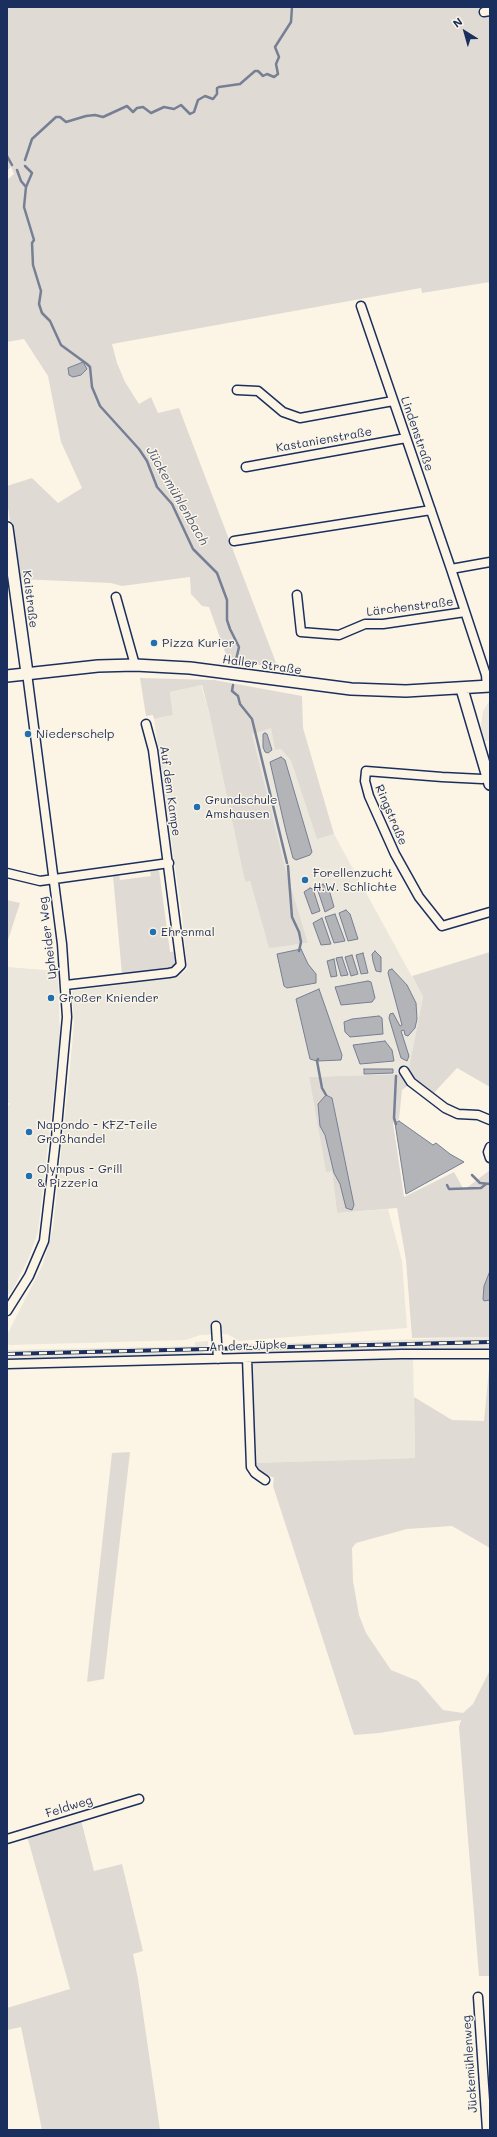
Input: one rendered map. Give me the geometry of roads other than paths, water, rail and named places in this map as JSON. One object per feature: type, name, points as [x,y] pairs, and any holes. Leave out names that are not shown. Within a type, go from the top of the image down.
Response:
[{"type":"main road","name":"Kaistraße","points":[[7,528],[27,673]]},
{"type":"main road","name":"Haller Straße","points":[[7,676],[98,666],[135,665],[190,668],[351,689],[406,691],[462,689],[489,686]]},
{"type":"main road","points":[[462,689],[489,781]]},
{"type":"street","name":"Lindenstraße","points":[[361,306],[452,569],[489,686]]},
{"type":"street","points":[[238,390],[253,390],[258,392],[283,412],[300,418],[393,401]]},
{"type":"street","name":"Kastanienstraße","points":[[246,466],[406,438]]},
{"type":"street","points":[[234,541],[431,510]]},
{"type":"street","points":[[452,569],[490,562]]},
{"type":"street","name":"Lärchenstraße","points":[[297,595],[301,632],[339,635],[365,624],[383,624],[465,612]]},
{"type":"street","points":[[116,597],[135,665]]},
{"type":"street","name":"Upheider Weg","points":[[7,1310],[38,1258],[44,1241],[48,1217],[66,1041],[66,985],[54,879],[27,673]]},
{"type":"street","name":"Auf dem Kampe","points":[[66,985],[169,973],[179,969],[182,960],[153,750],[146,724]]},
{"type":"street","name":"Ringstraße","points":[[489,781],[482,779],[366,772],[365,781],[369,796],[395,854],[419,898],[442,926],[490,912]]},
{"type":"street","points":[[7,873],[40,881],[168,863]]},
{"type":"street","points":[[404,1071],[411,1082],[445,1108],[458,1114],[478,1115],[490,1120]]},
{"type":"street","points":[[490,1147],[488,1152],[490,1158]]},
{"type":"street","points":[[216,1326],[218,1359]]},
{"type":"street","name":"An der Jüpke","points":[[7,1364],[401,1354],[490,1354]]},
{"type":"street","points":[[247,1358],[251,1467],[255,1473],[265,1480]]},
{"type":"street","name":"Feldweg","points":[[7,1838],[139,1799]]},
{"type":"street","name":"Jückemühlenweg","points":[[478,1997],[487,2130]]},
{"type":"waterway","name":"Jückemühlenbach","points":[[25,160],[32,139],[56,117],[60,117],[66,122],[86,116],[95,115],[103,117],[127,106],[133,112],[137,108],[143,107],[151,113],[164,107],[174,109],[181,105],[190,114],[194,112],[198,100],[205,96],[213,99],[217,94],[217,88],[240,84],[255,71],[258,71],[263,76],[267,74],[274,77],[278,74],[276,64],[279,57],[275,47],[291,22],[292,7]]},
{"type":"waterway","points":[[7,156],[12,165]]},
{"type":"waterway","name":"Jückemühlenbach","points":[[25,166],[32,173],[26,187],[24,207],[34,240],[32,243],[33,265],[41,291],[39,304],[42,313],[50,321],[61,345],[90,367],[92,387],[100,406],[139,449],[147,461],[157,487],[172,504],[193,549],[217,573],[227,600],[227,620],[239,647],[236,660]]},
{"type":"waterway","points":[[17,170],[21,181],[26,187]]},
{"type":"waterway","name":"Jückemühlenbach","points":[[233,685],[232,691],[238,696],[240,704],[252,719],[287,863]]},
{"type":"waterway","name":"Jückemühlenbach","points":[[288,866],[292,917],[299,932],[301,942],[299,951]]},
{"type":"waterway","points":[[318,1059],[317,1061],[322,1088],[326,1095]]},
{"type":"waterway","name":"Jückemühlenbach","points":[[396,1076],[394,1118],[396,1124]]},
{"type":"waterway","name":"Jückemühlenbach","points":[[472,1175],[480,1183],[490,1184]]},
{"type":"waterway","points":[[447,1185],[449,1189],[481,1188],[486,1184]]},
{"type":"railway","points":[[7,1354],[490,1342]]},
{"type":"place","name":"Pizza Kurier","points":[[154,643]]},
{"type":"place","name":"Niederschelp","points":[[28,734]]},
{"type":"place","name":"Grundschule Amshausen","points":[[197,807]]},
{"type":"place","name":"Forellenzucht H.W. Schlichte","points":[[305,880]]},
{"type":"place","name":"Ehrenmal","points":[[153,932]]},
{"type":"place","name":"Großer Kniender","points":[[51,998]]},
{"type":"place","name":"Napondo - KFZ-Teile Großhandel","points":[[29,1132]]},
{"type":"place","name":"Olympus - Grill & Pizzeria","points":[[29,1176]]}]
